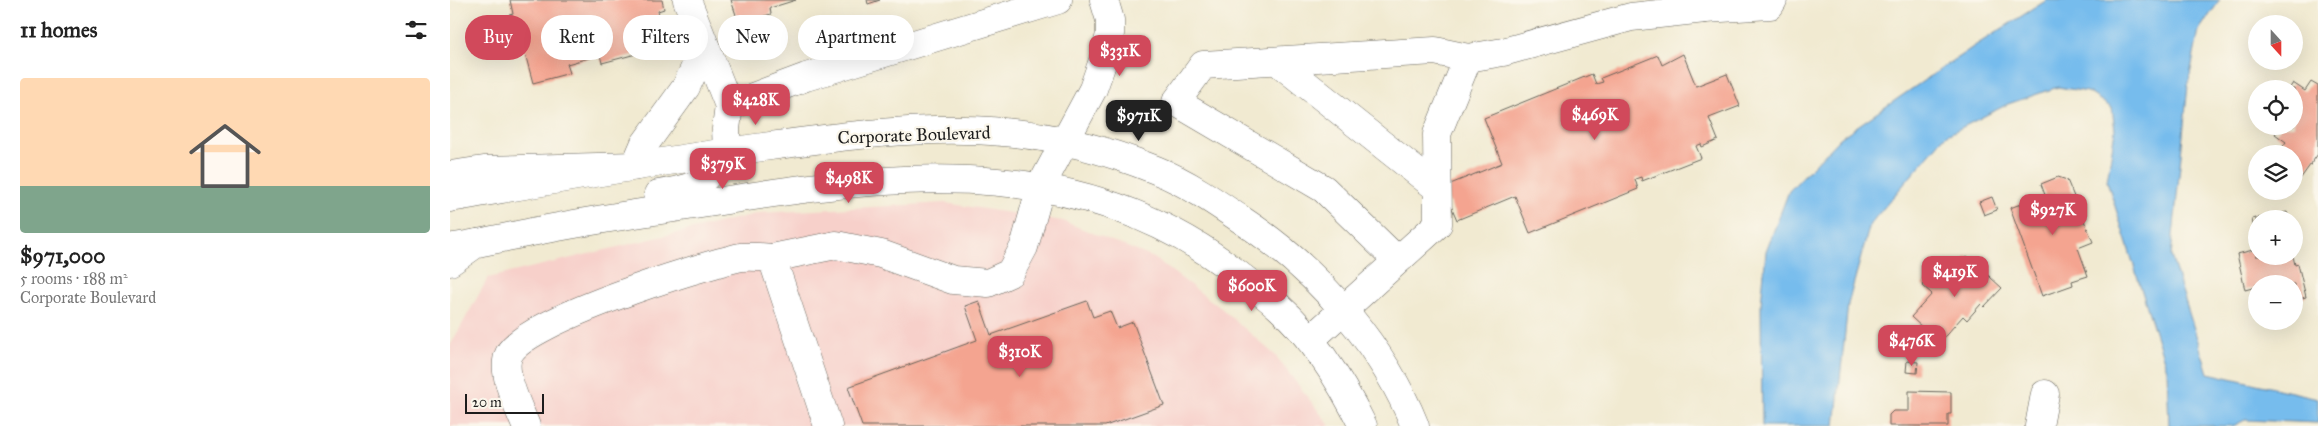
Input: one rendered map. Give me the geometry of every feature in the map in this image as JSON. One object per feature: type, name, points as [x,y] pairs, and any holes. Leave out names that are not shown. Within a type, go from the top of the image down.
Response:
[{"type":"street","points":[[686,0],[692,15]]},
{"type":"street","points":[[730,106],[806,77],[1058,0]]},
{"type":"street","points":[[526,426],[507,375],[508,354],[526,336],[584,308],[685,272],[744,257],[772,258],[836,245],[881,254],[954,280],[988,283],[1010,273],[1024,247],[1041,186],[1093,89],[1105,55],[1110,34],[1110,20],[1104,0]]},
{"type":"street","points":[[1397,260],[1324,189],[1176,102],[1203,65],[1435,52],[1468,58],[1503,52],[1631,17],[1713,4],[1770,5],[1773,0]]},
{"type":"street","points":[[559,227],[646,196],[689,189],[707,176],[727,152],[726,129],[730,106],[708,52]]},
{"type":"street","points":[[1310,340],[1438,224],[1437,134],[1468,58]]},
{"type":"street","points":[[450,175],[484,170],[635,166],[644,145],[686,87],[699,60]]},
{"type":"street","points":[[1277,61],[1437,188]]},
{"type":"street","name":"Corporate Boulevard","points":[[450,198],[635,166],[841,136],[922,131],[1003,132],[1064,142],[1159,171],[1218,204],[1273,242],[1302,266],[1343,309],[1384,365],[1415,426]]},
{"type":"street","points":[[450,248],[559,227],[811,187],[876,180],[964,178],[1041,186],[1089,197],[1132,211],[1181,235],[1218,258],[1280,307],[1310,340],[1331,368],[1364,426]]},
{"type":"street","points":[[450,262],[478,243]]},
{"type":"street","points":[[772,258],[828,426]]},
{"type":"street","points":[[2038,426],[2045,394]]},
{"type":"shaded area","points":[[945,203],[1063,221],[1154,258],[1221,308],[1275,355],[1330,426],[450,426],[450,346],[488,278],[760,213]]},
{"type":"water","points":[[2047,0],[2220,0],[2199,30],[2188,85],[2171,256],[2208,373],[2318,398],[2318,423],[2245,420],[2233,426],[2169,426],[2167,370],[2107,181],[2115,130],[2112,108],[2088,92],[2058,87],[2008,104],[1945,136],[1870,224],[1848,304],[1835,426],[1762,426],[1761,304],[1766,251],[1789,191],[1840,138],[1976,45]]},
{"type":"building","points":[[510,0],[662,0],[664,9],[658,11],[659,15],[623,15],[623,57],[602,63],[601,60],[613,60],[613,15],[541,15],[541,60],[582,60],[567,64],[570,73],[533,83],[527,60],[531,60],[531,15],[509,15],[513,14]]},
{"type":"building","points":[[731,0],[796,0],[770,8],[771,14],[768,15],[736,15]]},
{"type":"building","points":[[867,0],[880,0],[868,4]]},
{"type":"building","points":[[1683,54],[1696,86],[1727,74],[1740,106],[1709,118],[1718,140],[1702,147],[1701,144],[1696,146],[1701,158],[1642,181],[1641,177],[1635,179],[1638,189],[1530,233],[1515,196],[1457,220],[1443,187],[1502,163],[1484,118],[1592,74],[1596,84],[1603,82],[1601,78],[1658,55],[1662,65]]},
{"type":"building","points":[[2311,82],[2318,86],[2318,154],[2303,175],[2303,145],[2284,145],[2286,142],[2276,135],[2303,135],[2303,90],[2305,91]]},
{"type":"building","points":[[2058,177],[2067,180],[2093,242],[2078,248],[2088,276],[2072,281],[2073,285],[2042,296],[2010,208],[2045,195],[2041,184]]},
{"type":"building","points":[[1992,197],[1997,210],[1984,215],[1979,202]]},
{"type":"building","points":[[2248,251],[2248,265],[2298,265],[2301,275],[2248,275],[2248,289],[2245,290],[2237,254]]},
{"type":"building","points":[[1967,256],[2002,288],[1984,307],[1981,304],[1967,320],[1963,316],[1939,343],[1911,317],[1932,294],[1922,285],[1932,275],[1935,278],[1942,270],[1948,276]]},
{"type":"building","points":[[2303,285],[2306,297],[2303,298]]},
{"type":"building","points":[[979,301],[991,335],[1087,301],[1093,317],[1110,311],[1117,328],[1133,322],[1164,405],[1105,426],[862,426],[848,387],[977,340],[965,306]]},
{"type":"building","points":[[1907,361],[1918,362],[1917,373],[1906,372]]},
{"type":"building","points":[[1909,391],[1951,392],[1951,414],[1948,414],[1948,426],[1889,426],[1889,415],[1893,411],[1909,411]]}]
